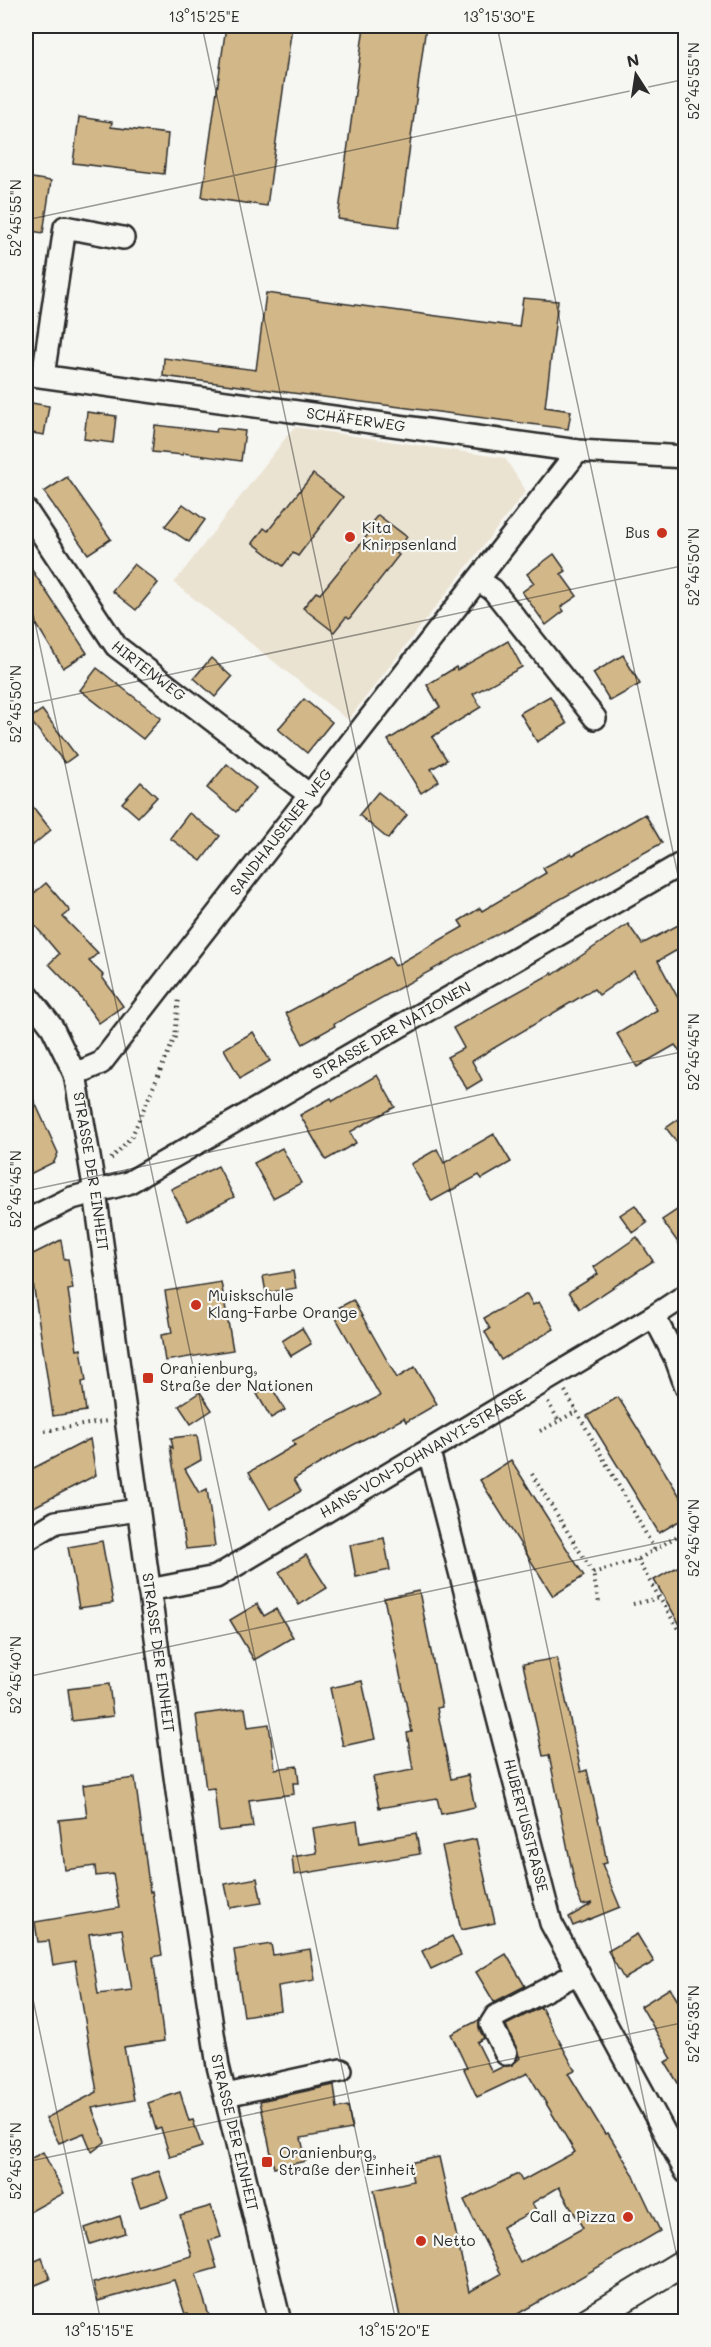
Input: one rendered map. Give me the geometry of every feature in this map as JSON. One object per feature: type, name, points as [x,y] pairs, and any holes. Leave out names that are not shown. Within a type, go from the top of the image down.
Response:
[{"type":"main road","points":[[586,2322],[686,2261]]},
{"type":"street","points":[[34,375],[65,227],[123,238]]},
{"type":"street","name":"SCHÄFERWEG","points":[[34,375],[578,451],[686,457]]},
{"type":"street","name":"SANDHAUSENER WEG","points":[[75,1074],[101,1063],[578,451]]},
{"type":"street","name":"HIRTENWEG","points":[[26,510],[116,646],[311,796]]},
{"type":"street","points":[[478,580],[493,590],[595,718]]},
{"type":"street","name":"STRASSE DER NATIONEN","points":[[26,1221],[72,1198],[128,1183],[149,1172],[686,861]]},
{"type":"street","name":"STRASSE DER EINHEIT","points":[[26,993],[52,1027],[75,1074],[95,1192],[183,1835],[218,2066],[280,2322]]},
{"type":"street","name":"HANS-VON-DOHNANYI-STRASSE","points":[[149,1590],[216,1576],[429,1452],[686,1295]]},
{"type":"street","points":[[654,1316],[676,1359],[686,1387]]},
{"type":"street","name":"HUBERTUSSTRASSE","points":[[429,1452],[551,1923],[686,2172]]},
{"type":"street","points":[[26,1540],[56,1522],[138,1510]]},
{"type":"street","points":[[506,2054],[491,2024],[496,2016],[578,1973]]},
{"type":"street","points":[[226,2095],[341,2070]]},
{"type":"path","points":[[111,1159],[132,1136],[175,1036],[180,986],[169,977]]},
{"type":"path","points":[[547,1380],[577,1411],[655,1550]]},
{"type":"path","points":[[547,1380],[559,1421]]},
{"type":"path","points":[[540,1431],[577,1411]]},
{"type":"path","points":[[45,1431],[125,1418]]},
{"type":"path","points":[[532,1474],[593,1573],[599,1603]]},
{"type":"path","points":[[593,1573],[637,1560],[686,1531]]},
{"type":"path","points":[[637,1560],[686,1642]]},
{"type":"path","points":[[633,1604],[660,1598]]},
{"type":"shaded area","name":"Kita Knirpsenland","points":[[294,427],[505,458],[526,491],[348,720],[174,583]]},
{"type":"building","points":[[226,26],[292,26],[267,206],[202,197]]},
{"type":"building","points":[[364,26],[426,26],[399,227],[338,219]]},
{"type":"building","points":[[79,117],[112,122],[111,127],[168,134],[164,174],[73,163]]},
{"type":"building","points":[[26,177],[51,181],[43,233],[26,230]]},
{"type":"building","points":[[266,293],[519,327],[523,298],[558,301],[545,407],[571,411],[568,429],[163,376],[164,358],[256,370]]},
{"type":"building","points":[[26,402],[49,406],[44,435],[26,432]]},
{"type":"building","points":[[87,412],[116,416],[113,443],[84,439]]},
{"type":"building","points":[[155,425],[216,432],[217,428],[245,431],[241,461],[183,453],[183,455],[152,452]]},
{"type":"building","points":[[313,474],[343,497],[298,556],[293,553],[283,566],[253,543],[264,528],[268,531]]},
{"type":"building","points":[[67,477],[111,539],[88,554],[44,492]]},
{"type":"building","points":[[183,504],[205,520],[189,542],[165,526]]},
{"type":"building","points":[[378,515],[407,537],[395,552],[399,555],[349,619],[346,617],[334,632],[303,608],[316,592],[320,594],[347,561],[370,532],[366,529]]},
{"type":"building","points":[[554,554],[566,571],[561,574],[577,596],[561,607],[564,611],[546,625],[522,592],[534,583],[527,574]]},
{"type":"building","points":[[26,561],[87,653],[63,668],[37,625],[26,632]]},
{"type":"building","points":[[134,564],[158,583],[136,610],[112,591]]},
{"type":"building","points":[[508,641],[522,667],[473,694],[481,707],[432,737],[447,760],[431,769],[439,781],[421,793],[388,740],[440,707],[427,685],[456,667],[457,670]]},
{"type":"building","points":[[623,655],[640,684],[610,701],[593,673]]},
{"type":"building","points":[[211,658],[232,677],[215,697],[194,678]]},
{"type":"building","points":[[97,668],[161,718],[143,739],[80,690]]},
{"type":"building","points":[[550,696],[567,724],[537,742],[520,713]]},
{"type":"building","points":[[304,699],[332,722],[307,753],[278,729]]},
{"type":"building","points":[[42,710],[76,755],[65,763],[29,719]]},
{"type":"building","points":[[227,764],[256,788],[236,812],[207,788]]},
{"type":"building","points":[[141,782],[157,797],[138,817],[122,803]]},
{"type":"building","points":[[378,792],[407,815],[388,839],[359,815]]},
{"type":"building","points":[[26,798],[51,830],[26,851]]},
{"type":"building","points":[[189,813],[220,836],[201,861],[170,838]]},
{"type":"building","points":[[645,814],[662,843],[334,1024],[335,1026],[303,1044],[286,1013],[390,957],[395,966],[463,927],[459,921],[480,908],[482,911],[546,873],[543,868],[571,853],[573,855]]},
{"type":"building","points":[[46,883],[70,911],[63,917],[98,953],[89,961],[103,975],[102,977],[123,1006],[99,1023],[78,994],[49,964],[59,954],[26,915],[26,900]]},
{"type":"building","points":[[686,921],[686,945],[658,961],[678,998],[686,993],[686,1059],[675,1045],[637,1067],[617,1034],[657,1010],[634,971],[599,995],[594,989],[472,1061],[482,1080],[467,1089],[447,1057],[464,1048],[453,1028],[552,973],[553,975],[628,924],[642,944]]},
{"type":"building","points":[[253,1032],[270,1061],[240,1078],[224,1049]]},
{"type":"building","points":[[377,1075],[395,1107],[350,1132],[356,1143],[326,1160],[300,1115],[331,1098],[333,1101]]},
{"type":"building","points":[[26,1083],[58,1153],[54,1162],[26,1176]]},
{"type":"building","points":[[686,1114],[686,1154],[666,1128]]},
{"type":"building","points":[[494,1134],[511,1162],[482,1179],[479,1175],[432,1201],[411,1164],[437,1149],[444,1163]]},
{"type":"building","points":[[282,1148],[301,1183],[273,1198],[254,1163]]},
{"type":"building","points":[[218,1166],[234,1197],[188,1221],[171,1189]]},
{"type":"building","points":[[686,1204],[686,1254],[662,1220]]},
{"type":"building","points":[[635,1205],[647,1223],[633,1233],[620,1215]]},
{"type":"building","points":[[637,1237],[653,1261],[580,1309],[569,1292],[598,1274],[594,1267]]},
{"type":"building","points":[[61,1240],[64,1259],[68,1259],[73,1289],[68,1290],[77,1350],[81,1349],[86,1381],[82,1382],[86,1411],[53,1416],[29,1256]]},
{"type":"building","points":[[293,1271],[296,1288],[266,1293],[263,1276]]},
{"type":"building","points":[[221,1282],[233,1350],[165,1361],[161,1335],[172,1333],[165,1291]]},
{"type":"building","points":[[527,1294],[533,1305],[539,1302],[554,1329],[501,1360],[485,1332],[490,1329],[484,1318]]},
{"type":"building","points":[[353,1300],[397,1378],[415,1367],[437,1404],[406,1422],[404,1418],[294,1479],[301,1491],[270,1509],[249,1472],[295,1445],[292,1441],[380,1396],[332,1311]]},
{"type":"building","points":[[302,1328],[311,1344],[291,1356],[282,1341]]},
{"type":"building","points":[[271,1386],[285,1410],[271,1418],[257,1394]]},
{"type":"building","points":[[200,1392],[212,1410],[191,1424],[179,1406]]},
{"type":"building","points":[[618,1397],[686,1506],[686,1517],[659,1533],[587,1416]]},
{"type":"building","points":[[197,1435],[201,1460],[185,1469],[199,1493],[207,1489],[215,1546],[186,1549],[170,1446],[173,1448],[171,1438]]},
{"type":"building","points":[[90,1439],[96,1475],[26,1511],[26,1472]]},
{"type":"building","points":[[511,1460],[584,1576],[553,1596],[480,1480]]},
{"type":"building","points":[[384,1538],[390,1570],[356,1577],[350,1545]]},
{"type":"building","points":[[102,1541],[113,1603],[79,1608],[68,1547]]},
{"type":"building","points":[[306,1555],[327,1588],[299,1605],[279,1572]]},
{"type":"building","points":[[686,1562],[686,1635],[654,1580]]},
{"type":"building","points":[[419,1591],[442,1707],[437,1708],[451,1779],[468,1775],[475,1807],[441,1814],[437,1798],[379,1808],[373,1777],[413,1770],[407,1733],[412,1732],[384,1598]]},
{"type":"building","points":[[257,1604],[264,1616],[276,1609],[293,1637],[254,1660],[230,1620]]},
{"type":"building","points":[[557,1658],[581,1772],[587,1770],[601,1831],[607,1863],[602,1864],[620,1907],[573,1926],[569,1917],[593,1903],[582,1905],[576,1890],[549,1755],[543,1756],[523,1664]]},
{"type":"building","points":[[362,1681],[375,1739],[343,1746],[330,1688]]},
{"type":"building","points":[[109,1684],[113,1716],[72,1721],[68,1689]]},
{"type":"building","points":[[245,1708],[248,1727],[269,1724],[275,1769],[297,1766],[299,1783],[293,1783],[294,1794],[249,1800],[253,1827],[219,1831],[214,1788],[206,1789],[196,1715]]},
{"type":"building","points":[[135,1778],[150,1892],[152,1891],[162,1955],[153,1957],[164,2041],[124,2047],[134,2100],[92,2108],[105,2142],[92,2152],[84,2133],[59,2143],[46,2118],[97,2092],[75,1961],[53,1965],[49,1941],[38,1942],[35,1922],[119,1908],[113,1874],[96,1876],[95,1866],[65,1870],[59,1820],[87,1817],[83,1785]],"holes":[[[122,1929],[132,1990],[98,1994],[89,1934]]]},
{"type":"building","points":[[357,1821],[360,1843],[416,1833],[420,1854],[294,1875],[292,1857],[317,1853],[313,1828]]},
{"type":"building","points":[[476,1839],[495,1923],[461,1930],[442,1846]]},
{"type":"building","points":[[257,1878],[262,1903],[230,1908],[225,1884]]},
{"type":"building","points":[[637,1934],[654,1962],[624,1979],[608,1951]]},
{"type":"building","points":[[452,1936],[461,1955],[431,1969],[422,1951]]},
{"type":"building","points":[[271,1944],[273,1955],[310,1949],[315,1980],[278,1986],[281,2010],[244,2016],[234,1950]]},
{"type":"building","points":[[506,1954],[525,1986],[494,2002],[476,1972]]},
{"type":"building","points":[[670,1988],[686,2014],[686,2096],[665,2062],[672,2059],[641,2006]]},
{"type":"building","points":[[541,2007],[575,2070],[568,2073],[605,2134],[608,2133],[632,2172],[660,2231],[504,2322],[401,2322],[374,2190],[413,2181],[409,2163],[439,2157],[469,2292],[501,2274],[464,2200],[518,2174],[522,2181],[575,2152],[528,2073],[477,2097],[464,2069],[467,2068],[451,2034],[479,2020],[479,2029],[484,2038],[477,2042],[492,2072],[512,2065],[520,2058],[506,2025]],"holes":[[[559,2187],[583,2228],[520,2263],[502,2227],[536,2210],[532,2203]]]},
{"type":"building","points":[[334,2085],[337,2108],[348,2106],[352,2129],[301,2138],[306,2161],[274,2168],[260,2101]]},
{"type":"building","points":[[180,2092],[189,2121],[193,2120],[202,2147],[170,2157],[161,2128],[156,2130],[148,2103]]},
{"type":"building","points":[[43,2152],[64,2193],[26,2214],[26,2161]]},
{"type":"building","points":[[159,2171],[168,2198],[140,2207],[131,2180]]},
{"type":"building","points":[[211,2206],[221,2237],[209,2241],[217,2268],[196,2274],[211,2322],[191,2322],[188,2313],[185,2314],[174,2280],[98,2301],[93,2283],[192,2256],[180,2215]]},
{"type":"building","points":[[120,2216],[125,2233],[90,2244],[85,2228]]},
{"type":"building","points":[[42,2258],[50,2279],[26,2289],[26,2265]]},
{"type":"place","name":"Bus","points":[[662,533]]},
{"type":"place","name":"Kita Knirpsenland","points":[[350,537]]},
{"type":"place","name":"Muiskschule Klang-Farbe Orange","points":[[196,1305]]},
{"type":"place","name":"Oranienburg, Straße der Nationen","points":[[148,1378]]},
{"type":"place","name":"Oranienburg, Straße der Einheit","points":[[267,2162]]},
{"type":"place","name":"Call a Pizza","points":[[628,2217]]},
{"type":"place","name":"Netto","points":[[421,2241]]}]
